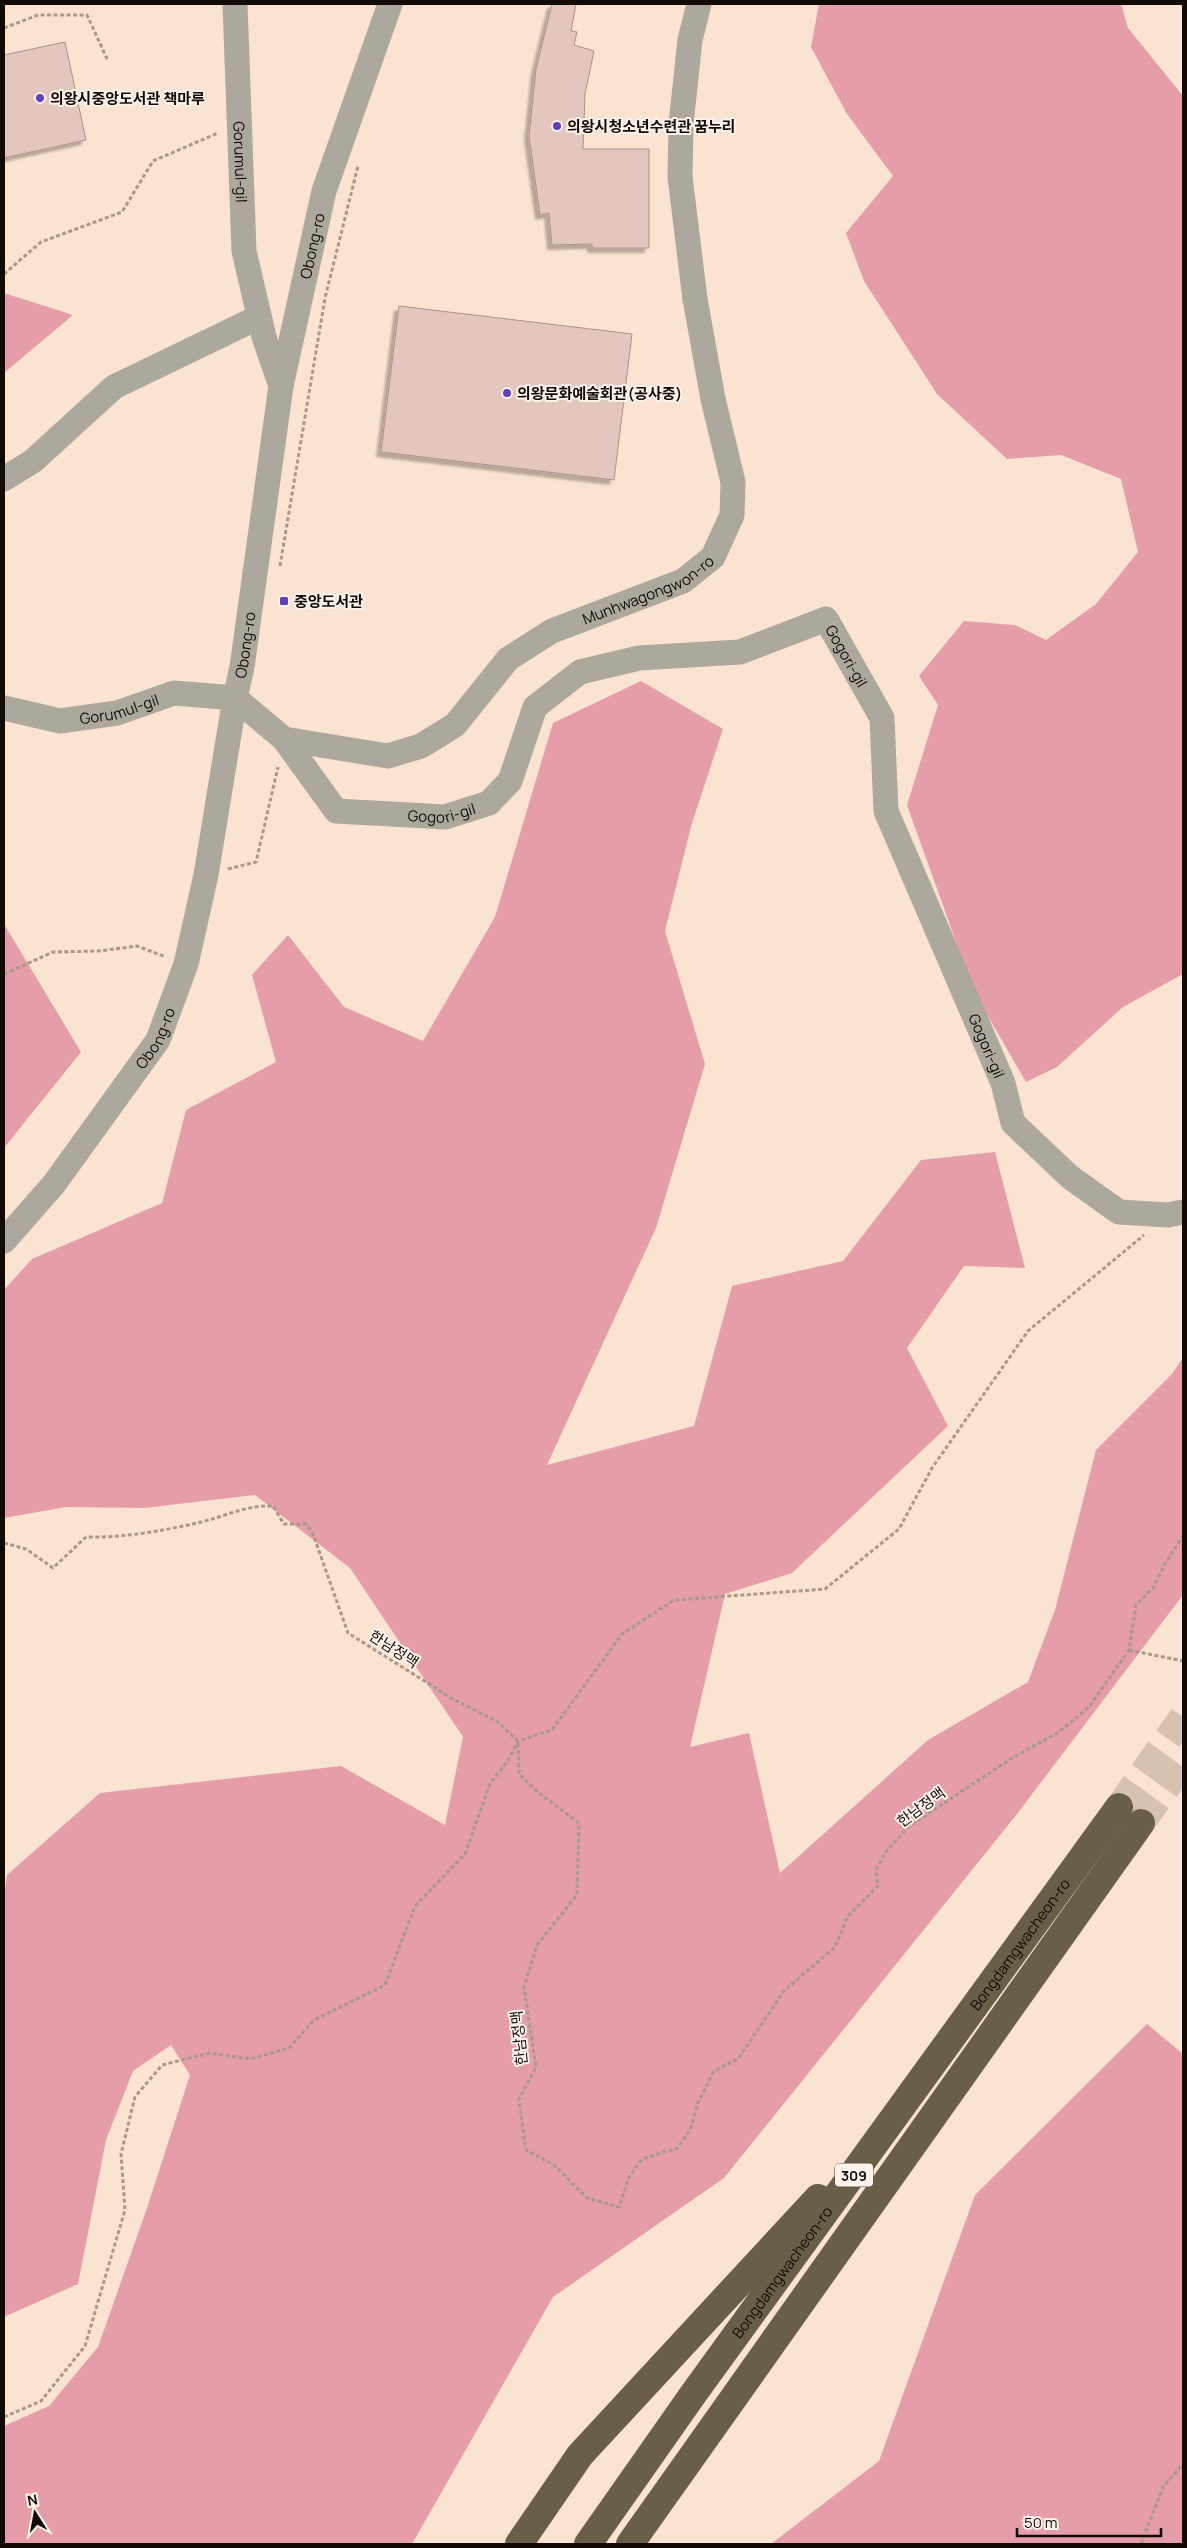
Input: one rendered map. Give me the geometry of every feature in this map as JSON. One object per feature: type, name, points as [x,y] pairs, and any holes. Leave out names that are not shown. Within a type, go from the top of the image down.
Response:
[{"type":"highway","name":"Bongdamgwacheon-ro","points":[[588,2544],[694,2393],[906,2104],[1119,1807]]},
{"type":"highway","name":"Bongdamgwacheon-ro","points":[[630,2544],[1141,1823]]},
{"type":"highway","points":[[519,2544],[580,2455],[906,2104]]},
{"type":"street","name":"Gorumul-gil","points":[[235,4],[244,251],[259,318],[281,386]]},
{"type":"street","name":"Obong-ro","points":[[4,1241],[54,1184],[158,1040],[186,964],[206,875],[235,698],[242,668],[281,386],[324,191],[390,4]]},
{"type":"street","name":"Munhwagongwon-ro","points":[[284,739],[388,756],[421,746],[455,725],[508,659],[552,630],[683,582],[713,557],[732,515],[733,482],[713,399],[695,299],[680,177],[681,124],[690,40],[699,4]]},
{"type":"street","points":[[4,478],[33,461],[114,386],[259,318]]},
{"type":"street","name":"Gogori-gil","points":[[284,739],[336,811],[445,817],[489,803],[510,780],[535,707],[580,672],[639,658],[740,652],[826,619],[882,718],[886,811],[1003,1083],[1013,1123],[1070,1177],[1119,1212],[1176,1214]]},
{"type":"street","name":"Gorumul-gil","points":[[4,708],[60,721],[117,714],[174,693],[235,698]]},
{"type":"street","points":[[235,698],[284,739]]},
{"type":"path","points":[[4,28],[38,15],[87,15],[108,61]]},
{"type":"path","points":[[4,274],[41,242],[122,212],[153,161],[240,124]]},
{"type":"path","points":[[278,576],[325,298],[358,165]]},
{"type":"path","points":[[206,875],[256,862],[284,739]]},
{"type":"path","points":[[4,974],[53,952],[99,951],[137,946],[186,964]]},
{"type":"path","points":[[4,2417],[42,2400],[85,2346],[125,2210],[121,2154],[135,2097],[162,2065],[210,2053],[250,2059],[289,2048],[314,2020],[385,1985],[415,1906],[466,1854],[490,1784],[509,1759],[518,1741],[552,1730],[622,1634],[674,1600],[825,1589],[899,1528],[932,1468],[1028,1331],[1176,1214]]},
{"type":"path","name":"한남정맥","points":[[4,1543],[26,1549],[52,1568],[86,1537],[106,1537],[168,1529],[198,1523],[243,1508],[273,1506],[284,1524],[306,1524],[313,1534],[348,1633],[453,1699],[498,1722],[518,1741],[519,1774],[539,1793],[579,1823],[577,1895],[537,1945],[524,1987],[536,2067],[519,2099],[526,2150],[554,2165],[588,2198],[619,2206],[630,2177],[642,2159],[678,2148],[691,2128],[698,2103],[714,2071],[738,2059],[784,1991],[836,1947],[848,1916],[878,1886],[876,1870],[885,1853],[908,1827],[1012,1758],[1059,1732],[1089,1707],[1129,1650],[1136,1605],[1154,1588],[1165,1564],[1183,1536]]},
{"type":"path","points":[[1129,1650],[1183,1661]]},
{"type":"path","points":[[1141,2544],[1163,2487],[1183,2464]]},
{"type":"shaded area","points":[[819,4],[1121,4],[1128,28],[1183,96],[1183,974],[1123,1007],[1057,1067],[1026,1082],[974,992],[907,805],[938,705],[919,676],[964,621],[1015,625],[1046,640],[1096,604],[1138,552],[1121,479],[1061,455],[1007,459],[937,394],[864,281],[846,233],[893,176],[847,114],[811,47]]},
{"type":"shaded area","points":[[4,293],[73,315],[4,373]]},
{"type":"shaded area","points":[[641,681],[723,729],[692,823],[665,931],[705,1064],[656,1228],[547,1465],[694,1426],[732,1286],[843,1261],[921,1160],[995,1152],[1025,1268],[964,1266],[907,1348],[948,1426],[792,1573],[725,1594],[690,1747],[749,1733],[780,1873],[928,1740],[1028,1682],[1055,1610],[1096,1450],[1171,1375],[1183,1358],[1183,1595],[1017,1814],[724,2178],[553,2297],[412,2544],[4,2544],[4,2426],[49,2406],[98,2347],[146,2211],[190,2075],[171,2045],[133,2071],[106,2140],[78,2284],[4,2317],[4,1896],[7,1875],[100,1793],[341,1766],[445,1825],[463,1737],[350,1568],[255,1495],[144,1508],[66,1507],[4,1518],[4,1290],[32,1259],[162,1203],[186,1110],[276,1062],[252,975],[288,935],[344,1007],[423,1041],[495,917],[553,723]]},
{"type":"shaded area","points":[[4,924],[81,1052],[4,1148]]},
{"type":"shaded area","points":[[1147,2024],[1183,2054],[1183,2544],[771,2544],[879,2461],[975,2195]]},
{"type":"building","points":[[552,4],[576,4],[571,31],[577,32],[574,45],[594,51],[585,94],[583,149],[649,149],[649,248],[592,248],[592,244],[552,245],[549,213],[540,215],[529,136],[536,69]]},
{"type":"building","name":"의왕시중앙도서관 책마루","points":[[65,42],[86,140],[4,158],[4,55]]},
{"type":"building","name":"의왕문화예술회관(공사중)","points":[[399,306],[632,334],[614,480],[381,452]]},
{"type":"tunnel","points":[[1119,1807],[1183,1717]]},
{"type":"tunnel","points":[[1141,1823],[1183,1764]]},
{"type":"place","name":"의왕시중앙도서관 책마루","points":[[40,98]]},
{"type":"place","name":"의왕시청소년수련관 꿈누리","points":[[557,126]]},
{"type":"place","name":"의왕문화예술회관(공사중)","points":[[507,393]]},
{"type":"place","name":"중앙도서관","points":[[284,601]]}]
